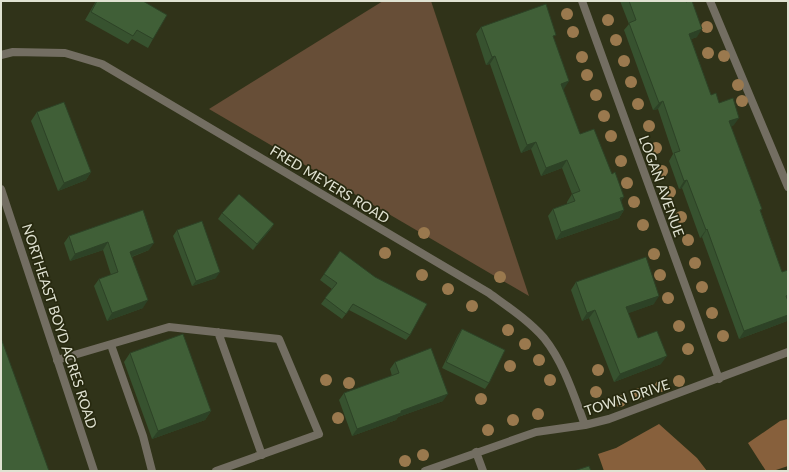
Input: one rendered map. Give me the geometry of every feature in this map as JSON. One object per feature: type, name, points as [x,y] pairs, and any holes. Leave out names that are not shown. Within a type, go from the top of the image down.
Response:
[{"type":"street","name":"LOGAN AVENUE","points":[[582,1],[719,379]]},
{"type":"street","points":[[710,1],[788,187]]},
{"type":"street","name":"FRED MEYERS ROAD","points":[[1,55],[12,52],[66,53],[102,64],[489,293],[523,319],[544,339],[563,370],[585,425]]},
{"type":"street","name":"NORTHEAST BOYD ACRES ROAD","points":[[1,189],[94,471]]},
{"type":"street","points":[[58,360],[169,326],[279,339],[319,434],[216,471]]},
{"type":"street","points":[[218,332],[262,454]]},
{"type":"street","points":[[111,345],[143,436],[152,471]]},
{"type":"street","name":"TOWN DRIVE","points":[[425,471],[536,432],[585,425],[609,419],[788,352]]},
{"type":"street","points":[[476,452],[483,471]]},
{"type":"shaded area","points":[[383,1],[431,1],[529,296],[209,109]]},
{"type":"shaded area","points":[[788,419],[788,466],[773,471],[766,471],[748,443],[780,421]]},
{"type":"shaded area","points":[[659,424],[697,458],[707,471],[604,471],[598,454],[616,448]]},
{"type":"building","points":[[97,1],[143,1],[167,15],[153,39],[137,30],[133,36],[91,12]]},
{"type":"building","points":[[629,1],[692,1],[702,29],[689,34],[711,95],[716,93],[719,103],[733,98],[739,118],[729,121],[762,209],[760,210],[782,272],[788,270],[788,295],[786,296],[788,301],[788,315],[744,331],[707,229],[706,230],[687,180],[684,181],[674,153],[680,151],[663,101],[659,103],[629,23],[636,20]]},
{"type":"building","points":[[546,4],[556,35],[553,36],[569,81],[561,84],[580,134],[594,129],[612,174],[615,172],[624,197],[620,198],[624,210],[561,232],[553,209],[575,201],[572,194],[580,191],[567,160],[546,168],[536,142],[527,145],[495,56],[492,57],[481,27]]},
{"type":"building","points":[[64,102],[91,172],[64,183],[37,112]]},
{"type":"building","points":[[239,194],[274,224],[257,244],[222,213]]},
{"type":"building","points":[[143,210],[154,243],[130,252],[148,300],[112,313],[99,279],[118,272],[108,242],[75,254],[69,236]]},
{"type":"building","points":[[202,221],[220,272],[196,281],[177,230]]},
{"type":"building","points":[[340,251],[375,277],[427,304],[410,335],[353,304],[346,314],[325,298],[337,283],[324,274]]},
{"type":"building","points":[[646,257],[659,296],[626,307],[638,338],[657,331],[667,356],[620,374],[595,310],[587,313],[576,282]]},
{"type":"building","points":[[462,329],[505,350],[489,383],[446,362]]},
{"type":"building","points":[[183,334],[211,411],[158,431],[130,353]]},
{"type":"building","points":[[1,338],[49,471],[1,471]]},
{"type":"building","points":[[431,348],[448,394],[357,429],[344,393],[399,373],[395,362]]},
{"type":"building","points":[[589,466],[591,471],[574,471]]}]
